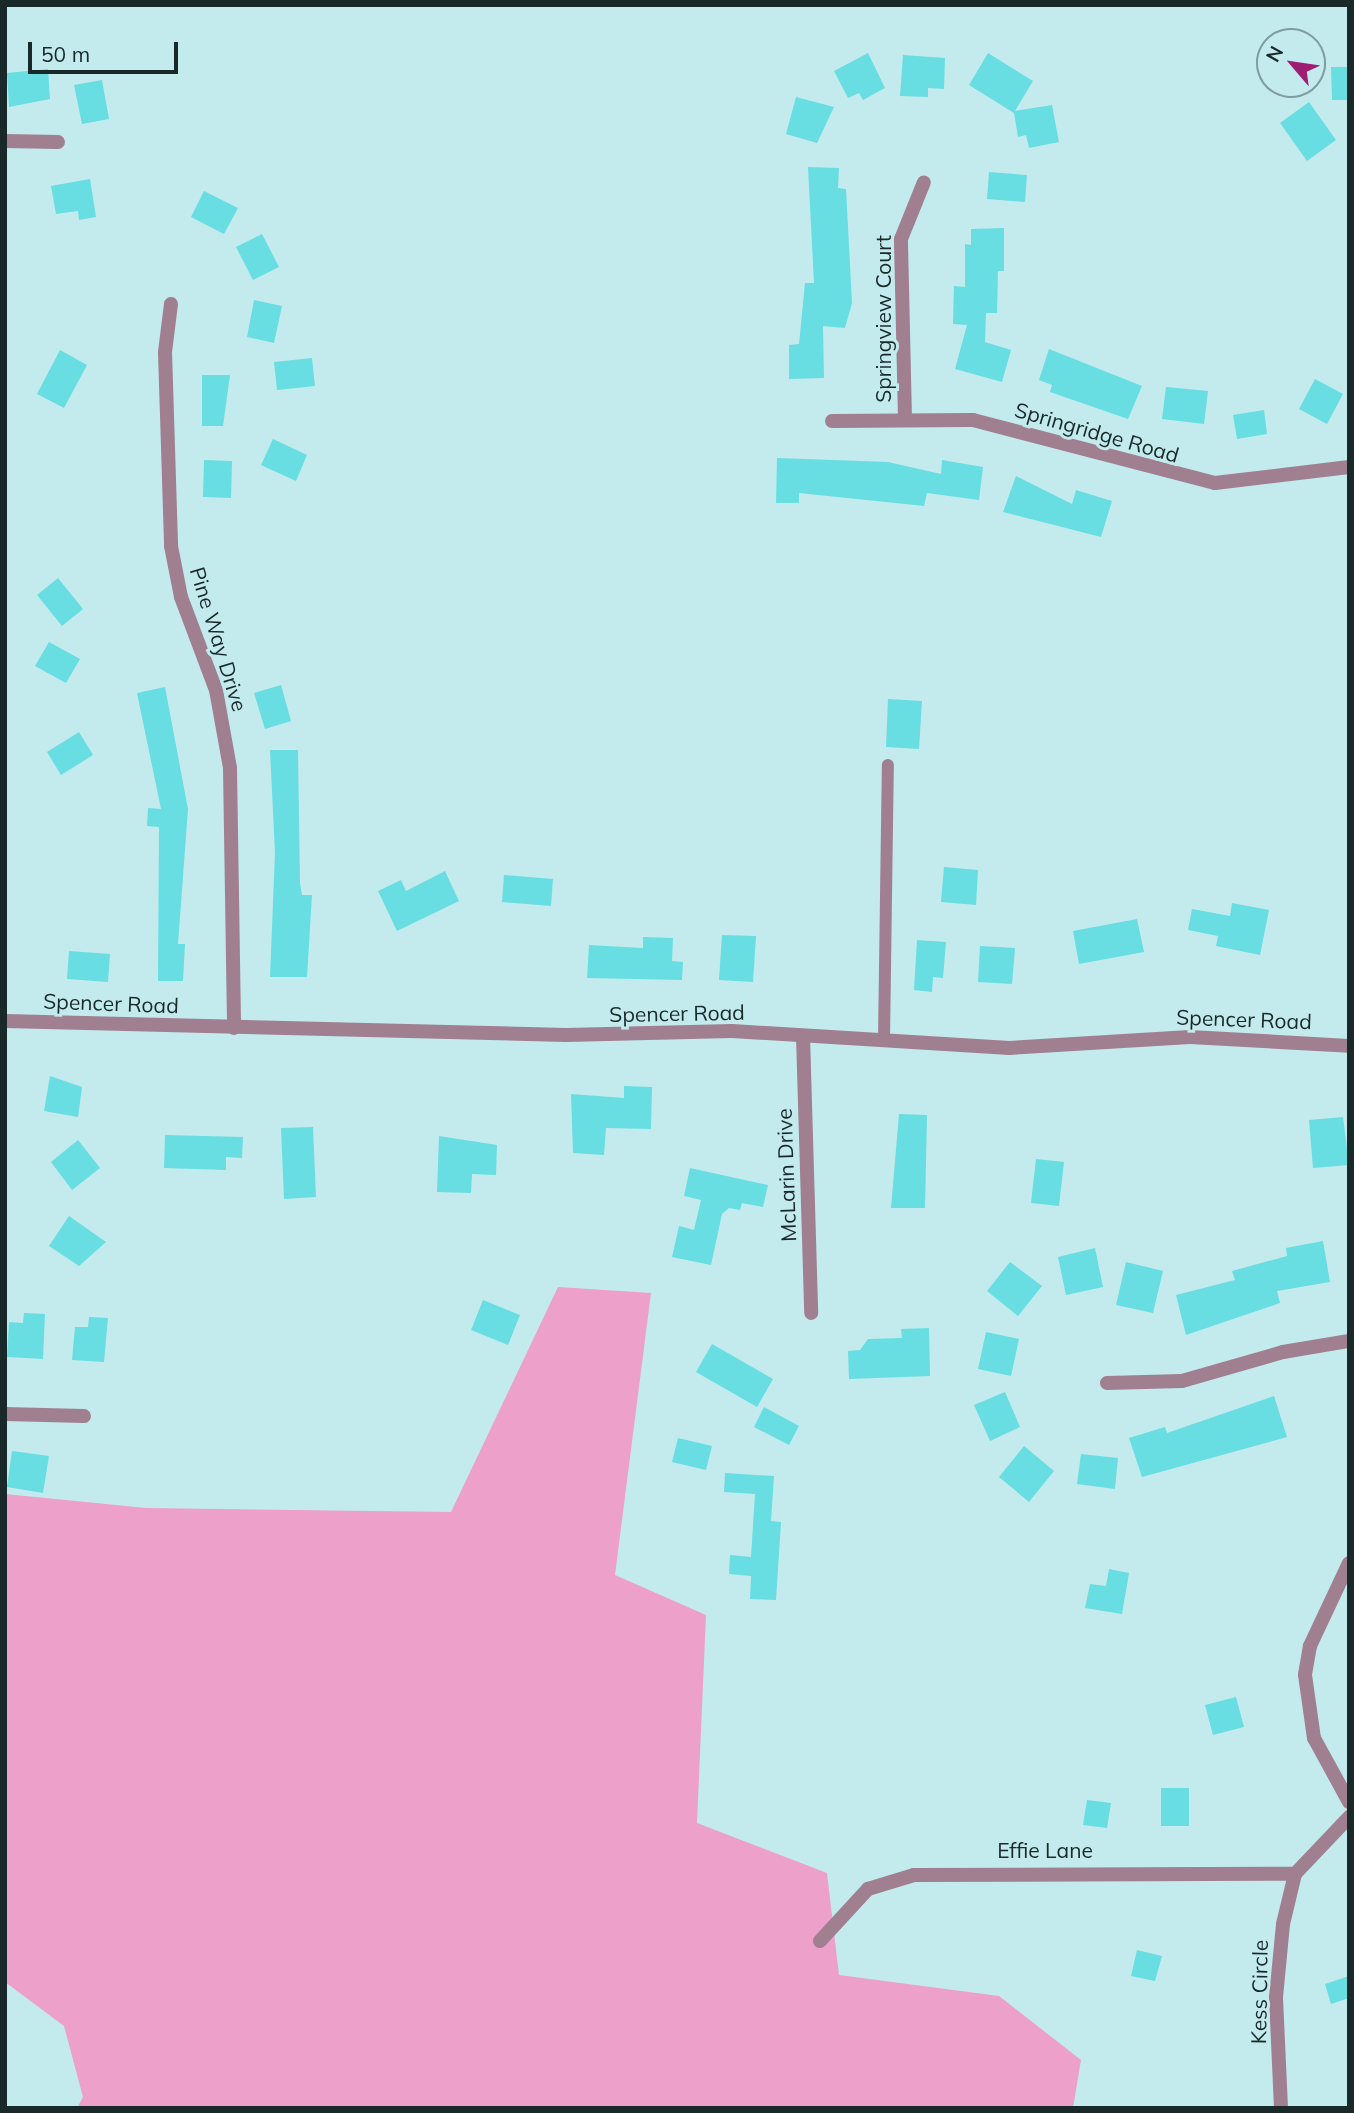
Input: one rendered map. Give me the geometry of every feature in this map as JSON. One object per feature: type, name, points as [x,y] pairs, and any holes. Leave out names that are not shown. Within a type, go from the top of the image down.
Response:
[{"type":"street","points":[[5,141],[58,142]]},
{"type":"street","name":"Springview Court","points":[[905,419],[901,239],[924,182]]},
{"type":"street","name":"Pine Way Drive","points":[[171,304],[165,352],[170,534],[181,597],[216,690],[230,768],[234,1028]]},
{"type":"street","name":"Springridge Road","points":[[832,421],[905,419],[1009,427],[1195,481],[1349,467]]},
{"type":"street","name":"Spencer Road","points":[[5,1021],[234,1028],[803,1035],[1009,1048],[1190,1037],[1349,1046]]},
{"type":"street","name":"McLarin Drive","points":[[803,1035],[811,1313]]},
{"type":"street","points":[[1107,1383],[1182,1381],[1283,1352],[1349,1341]]},
{"type":"street","points":[[5,1414],[84,1416]]},
{"type":"street","points":[[1349,1563],[1310,1646],[1305,1675],[1314,1738],[1349,1802]]},
{"type":"street","points":[[1295,1874],[1349,1817]]},
{"type":"street","name":"Effie Lane","points":[[820,1941],[868,1889],[914,1875],[1295,1874]]},
{"type":"street","name":"Kess Circle","points":[[1281,2108],[1277,1961],[1295,1874]]},
{"type":"lane","points":[[884,1041],[888,765]]},
{"type":"shaded area","points":[[558,1287],[651,1293],[615,1575],[706,1615],[697,1823],[827,1873],[839,1975],[999,1996],[1081,2060],[1073,2108],[77,2108],[83,2097],[64,2026],[5,1982],[5,1494],[146,1508],[451,1512]]},
{"type":"building","points":[[868,53],[885,88],[863,100],[859,93],[848,98],[834,71]]},
{"type":"building","points":[[988,53],[1033,81],[1015,111],[1052,105],[1059,142],[1029,148],[1026,135],[1018,137],[1014,113],[969,85]]},
{"type":"building","points":[[903,55],[945,58],[944,89],[928,88],[928,97],[900,96]]},
{"type":"building","points":[[1331,67],[1349,67],[1349,100],[1332,100]]},
{"type":"building","points":[[48,69],[50,99],[9,107],[7,73]]},
{"type":"building","points":[[102,80],[109,119],[82,124],[74,85]]},
{"type":"building","points":[[796,97],[834,107],[817,143],[786,134]]},
{"type":"building","points":[[1309,102],[1336,140],[1307,161],[1280,123]]},
{"type":"building","points":[[808,167],[839,168],[838,188],[846,189],[852,303],[845,328],[823,326],[824,378],[789,379],[789,345],[799,344],[805,283],[814,283]]},
{"type":"building","points":[[989,172],[1027,175],[1025,202],[987,199]]},
{"type":"building","points":[[90,179],[96,217],[79,220],[78,211],[56,214],[51,186]]},
{"type":"building","points":[[204,191],[238,208],[224,234],[191,217]]},
{"type":"building","points":[[1004,228],[1004,271],[998,271],[997,313],[986,313],[985,342],[1011,350],[1002,382],[955,369],[967,325],[953,324],[954,286],[965,287],[965,244],[971,245],[971,229]]},
{"type":"building","points":[[262,234],[279,267],[253,280],[236,247]]},
{"type":"building","points":[[254,300],[282,306],[274,343],[247,337]]},
{"type":"building","points":[[1049,349],[1142,386],[1128,419],[1050,392],[1052,385],[1039,380]]},
{"type":"building","points":[[60,350],[87,365],[64,408],[37,394]]},
{"type":"building","points":[[312,358],[315,386],[277,390],[274,362]]},
{"type":"building","points":[[202,375],[230,375],[223,426],[202,426]]},
{"type":"building","points":[[1315,379],[1343,394],[1327,424],[1299,409]]},
{"type":"building","points":[[1166,387],[1208,391],[1204,424],[1162,419]]},
{"type":"building","points":[[1264,410],[1267,434],[1237,439],[1233,415]]},
{"type":"building","points":[[273,439],[307,455],[296,481],[261,465]]},
{"type":"building","points":[[777,458],[888,462],[941,474],[942,460],[983,467],[979,500],[927,493],[924,506],[799,493],[799,503],[776,503]]},
{"type":"building","points":[[204,460],[232,461],[231,498],[203,497]]},
{"type":"building","points":[[1016,476],[1072,504],[1076,490],[1112,501],[1101,537],[1003,512]]},
{"type":"building","points":[[58,578],[83,609],[62,626],[37,595]]},
{"type":"building","points":[[49,642],[80,659],[66,683],[35,666]]},
{"type":"building","points":[[281,685],[291,721],[265,729],[254,693]]},
{"type":"building","points":[[165,687],[188,809],[178,944],[185,944],[183,981],[158,981],[159,827],[147,826],[148,808],[161,809],[137,693]]},
{"type":"building","points":[[888,699],[922,701],[919,749],[886,747]]},
{"type":"building","points":[[79,732],[93,755],[61,775],[47,752]]},
{"type":"building","points":[[270,750],[298,750],[300,883],[302,895],[312,895],[307,977],[270,977],[275,853]]},
{"type":"building","points":[[944,867],[978,870],[976,905],[941,902]]},
{"type":"building","points":[[445,871],[459,901],[397,931],[378,891],[401,880],[406,891]]},
{"type":"building","points":[[504,875],[553,879],[551,906],[502,902]]},
{"type":"building","points":[[1232,903],[1269,910],[1260,955],[1216,946],[1218,936],[1188,930],[1192,909],[1230,916]]},
{"type":"building","points":[[1137,919],[1144,952],[1079,964],[1073,931]]},
{"type":"building","points":[[722,935],[756,936],[753,982],[719,980]]},
{"type":"building","points":[[643,937],[673,938],[672,961],[683,962],[682,980],[587,978],[589,945],[643,948]]},
{"type":"building","points":[[917,940],[946,942],[943,978],[933,977],[932,992],[914,990]]},
{"type":"building","points":[[980,946],[1015,948],[1012,984],[978,982]]},
{"type":"building","points":[[69,951],[110,954],[108,982],[67,979]]},
{"type":"building","points":[[50,1076],[82,1087],[78,1117],[44,1111]]},
{"type":"building","points":[[624,1086],[652,1087],[651,1129],[606,1128],[604,1155],[573,1153],[571,1094],[624,1098]]},
{"type":"building","points":[[899,1114],[927,1115],[925,1208],[891,1208]]},
{"type":"building","points":[[1343,1117],[1349,1165],[1313,1168],[1309,1120]]},
{"type":"building","points":[[313,1127],[316,1197],[284,1199],[281,1128]]},
{"type":"building","points":[[165,1135],[243,1137],[242,1158],[226,1157],[226,1170],[164,1168]]},
{"type":"building","points":[[439,1136],[497,1145],[496,1175],[472,1174],[471,1193],[437,1192]]},
{"type":"building","points":[[78,1140],[100,1168],[72,1190],[51,1162]]},
{"type":"building","points":[[1036,1159],[1064,1162],[1059,1206],[1031,1203]]},
{"type":"building","points":[[690,1168],[768,1185],[763,1207],[742,1203],[740,1210],[729,1208],[722,1214],[711,1265],[672,1257],[679,1226],[694,1230],[701,1200],[684,1196]]},
{"type":"building","points":[[69,1216],[106,1242],[79,1266],[49,1246]]},
{"type":"building","points":[[1323,1241],[1330,1282],[1277,1291],[1280,1303],[1186,1335],[1176,1295],[1235,1280],[1232,1271],[1287,1256],[1286,1248]]},
{"type":"building","points":[[1095,1248],[1103,1287],[1066,1295],[1058,1257]]},
{"type":"building","points":[[1010,1262],[1042,1286],[1018,1316],[987,1291]]},
{"type":"building","points":[[1126,1262],[1163,1271],[1153,1313],[1116,1305]]},
{"type":"building","points":[[483,1300],[520,1315],[508,1345],[471,1330]]},
{"type":"building","points":[[24,1313],[45,1314],[43,1359],[7,1357],[9,1322],[23,1323]]},
{"type":"building","points":[[89,1317],[108,1318],[104,1362],[72,1360],[75,1327],[88,1327]]},
{"type":"building","points":[[929,1328],[930,1376],[849,1379],[848,1351],[860,1350],[868,1339],[902,1338],[901,1329]]},
{"type":"building","points":[[986,1332],[1019,1339],[1011,1376],[978,1369]]},
{"type":"building","points":[[712,1344],[773,1379],[757,1407],[696,1372]]},
{"type":"building","points":[[1005,1392],[1020,1427],[990,1441],[974,1405]]},
{"type":"building","points":[[1274,1396],[1287,1437],[1142,1477],[1129,1438],[1165,1427],[1167,1433]]},
{"type":"building","points":[[764,1407],[799,1426],[789,1445],[754,1427]]},
{"type":"building","points":[[678,1438],[712,1446],[706,1470],[672,1462]]},
{"type":"building","points":[[1024,1446],[1054,1471],[1029,1502],[999,1477]]},
{"type":"building","points":[[12,1451],[49,1456],[43,1493],[7,1487]]},
{"type":"building","points":[[1081,1454],[1118,1458],[1115,1489],[1077,1484]]},
{"type":"building","points":[[725,1473],[774,1476],[771,1521],[781,1522],[776,1600],[750,1599],[751,1576],[729,1574],[730,1555],[751,1557],[755,1494],[724,1492]]},
{"type":"building","points":[[1109,1569],[1129,1573],[1122,1614],[1085,1608],[1090,1584],[1106,1586]]},
{"type":"building","points":[[1236,1697],[1244,1727],[1213,1735],[1205,1705]]},
{"type":"building","points":[[1161,1788],[1189,1788],[1189,1826],[1161,1826]]},
{"type":"building","points":[[1087,1800],[1111,1803],[1107,1828],[1083,1825]]},
{"type":"building","points":[[1137,1950],[1162,1956],[1155,1981],[1131,1976]]},
{"type":"building","points":[[1349,1976],[1349,1998],[1331,2004],[1325,1984]]}]
